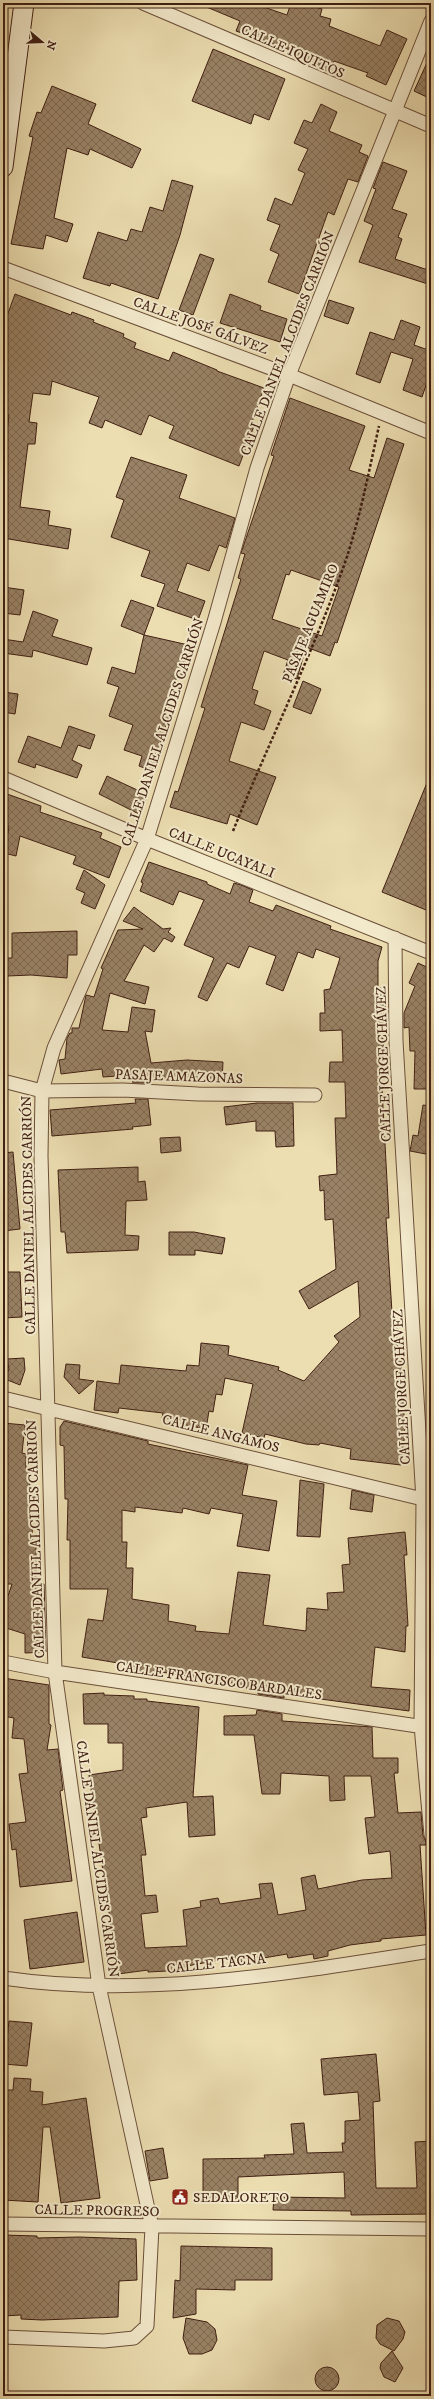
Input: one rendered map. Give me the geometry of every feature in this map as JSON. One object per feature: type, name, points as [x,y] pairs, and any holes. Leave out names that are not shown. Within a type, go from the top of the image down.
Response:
[{"type":"street","points":[[3,166],[24,3]]},
{"type":"street","name":"CALLE IQUITOS","points":[[143,3],[394,112],[431,126]]},
{"type":"street","name":"CALLE DANIEL ALCIDES CARRIÓN","points":[[3,2337],[104,2341],[134,2338],[147,2326],[152,2227],[99,1986],[55,1672],[41,1156],[42,1091],[54,1048],[147,839],[214,622],[257,468],[289,375],[431,21]]},
{"type":"street","name":"CALLE JOSÉ GÁLVEZ","points":[[3,268],[289,375],[381,414],[431,433]]},
{"type":"street","name":"CALLE UCAYALI","points":[[3,778],[147,839],[431,952]]},
{"type":"street","name":"CALLE JORGE CHÁVEZ","points":[[395,938],[396,1041],[427,1500],[426,1727],[431,1835]]},
{"type":"street","name":"PASAJE AMAZONAS","points":[[3,1081],[42,1091],[123,1090],[198,1094],[315,1095]]},
{"type":"street","name":"CALLE ANGAMOS","points":[[3,1398],[48,1407],[427,1500]]},
{"type":"street","name":"CALLE FRANCISCO BARDALES","points":[[3,1662],[55,1672],[426,1727]]},
{"type":"street","name":"CALLE TACNA","points":[[3,1978],[99,1986],[148,1986],[216,1981],[431,1951]]},
{"type":"street","name":"CALLE PROGRESO","points":[[3,2224],[152,2227],[431,2229]]},
{"type":"path","name":"PASAJE AGUAMIRO","points":[[233,831],[295,688],[343,570],[361,508],[381,414]]},
{"type":"building","points":[[197,3],[252,3],[287,15],[291,3],[301,3],[322,9],[320,16],[331,19],[329,26],[380,46],[387,30],[407,39],[386,85],[366,76],[368,73],[334,61],[330,72],[294,58],[296,52],[236,31],[240,21]]},
{"type":"building","points":[[213,49],[285,79],[269,120],[254,114],[251,124],[192,101]]},
{"type":"building","points":[[431,54],[431,99],[414,91]]},
{"type":"building","points":[[52,86],[96,104],[88,124],[141,149],[132,168],[90,149],[88,155],[67,148],[54,218],[73,224],[67,242],[46,235],[43,249],[11,244],[33,137],[29,136],[37,112],[41,113]]},
{"type":"building","points":[[321,104],[337,112],[329,131],[362,145],[359,152],[368,156],[358,182],[348,179],[334,215],[328,212],[299,294],[268,282],[279,254],[270,250],[280,225],[267,220],[275,198],[292,205],[305,173],[298,170],[308,149],[294,143],[304,120],[312,123]]},
{"type":"building","points":[[383,162],[407,171],[392,209],[407,214],[398,237],[402,239],[395,259],[431,271],[431,285],[359,262],[373,225],[364,221],[376,189],[373,188]]},
{"type":"building","points":[[172,180],[193,186],[180,235],[158,299],[111,283],[110,286],[83,278],[98,232],[127,241],[131,229],[142,232],[150,207],[163,211]]},
{"type":"building","points":[[200,254],[214,259],[193,315],[179,310]]},
{"type":"building","points":[[15,294],[71,315],[72,312],[94,320],[93,322],[124,334],[123,337],[136,343],[134,348],[169,361],[173,352],[217,371],[264,388],[251,425],[254,426],[239,466],[169,438],[174,426],[149,415],[141,435],[105,420],[102,428],[89,423],[99,397],[52,381],[50,395],[33,393],[29,422],[37,423],[35,444],[28,444],[20,507],[50,511],[48,525],[71,529],[68,549],[3,538],[3,449],[5,450],[9,415],[3,414],[3,327]]},
{"type":"building","points":[[230,294],[261,306],[260,310],[287,319],[280,342],[220,323]]},
{"type":"building","points":[[329,300],[354,308],[348,324],[324,316]]},
{"type":"building","points":[[401,320],[420,327],[414,345],[431,351],[431,371],[422,397],[403,390],[413,359],[391,352],[380,383],[356,374],[370,332],[394,340]]},
{"type":"building","points":[[290,398],[365,426],[349,470],[374,478],[387,438],[404,444],[337,643],[335,642],[330,656],[306,647],[297,679],[283,675],[288,660],[264,651],[252,689],[258,691],[254,704],[271,711],[264,730],[241,722],[229,761],[276,777],[257,825],[230,814],[227,824],[170,807],[175,791],[178,792],[205,708],[201,707],[241,579],[238,578],[245,554],[241,553],[274,456],[271,455]],"holes":[[[291,570],[339,587],[322,636],[272,619],[286,574],[289,575]]]},
{"type":"building","points":[[131,457],[187,475],[179,498],[235,518],[226,548],[219,545],[209,571],[187,563],[177,591],[205,601],[198,620],[157,606],[165,584],[141,576],[150,551],[111,537],[124,500],[116,497]]},
{"type":"building","points":[[3,587],[24,590],[20,615],[3,613]]},
{"type":"building","points":[[131,600],[154,608],[144,635],[121,626]]},
{"type":"building","points":[[33,611],[58,620],[52,636],[92,648],[87,665],[33,650],[32,657],[3,653],[3,639],[23,642]]},
{"type":"building","points":[[144,635],[193,646],[188,666],[184,665],[182,677],[177,676],[168,705],[173,706],[160,744],[164,746],[155,772],[139,766],[142,756],[124,750],[133,725],[109,716],[119,687],[107,683],[112,667],[135,674]]},
{"type":"building","points":[[303,681],[321,689],[311,714],[293,707]]},
{"type":"building","points":[[3,692],[18,694],[15,714],[3,712]]},
{"type":"building","points":[[69,726],[95,735],[90,749],[78,745],[72,760],[82,765],[77,778],[36,764],[35,768],[18,762],[28,736],[61,748]]},
{"type":"building","points":[[431,773],[431,912],[382,892]]},
{"type":"building","points":[[107,776],[148,795],[139,814],[99,794]]},
{"type":"building","points":[[7,794],[41,806],[40,812],[102,833],[100,838],[121,847],[109,878],[73,864],[76,856],[20,836],[16,856],[4,853],[9,827],[3,822],[3,804]]},
{"type":"building","points":[[149,862],[207,882],[207,884],[230,894],[234,883],[241,885],[253,890],[249,902],[273,911],[276,905],[331,926],[330,929],[382,947],[378,961],[378,988],[385,988],[386,1028],[382,1028],[384,1054],[381,1054],[381,1070],[389,1218],[386,1218],[393,1328],[397,1328],[398,1358],[401,1358],[405,1432],[401,1465],[350,1459],[351,1449],[320,1443],[319,1445],[306,1444],[265,1434],[264,1438],[242,1433],[253,1384],[225,1378],[222,1395],[216,1394],[213,1412],[209,1411],[206,1429],[181,1424],[182,1420],[162,1418],[163,1413],[119,1408],[118,1413],[94,1410],[97,1381],[119,1384],[121,1365],[186,1371],[187,1365],[199,1366],[201,1343],[229,1346],[228,1355],[279,1367],[278,1370],[304,1381],[339,1342],[334,1336],[360,1317],[358,1281],[309,1309],[299,1291],[336,1269],[333,1219],[325,1220],[324,1190],[320,1191],[319,1176],[337,1174],[335,1118],[346,1118],[345,1082],[329,1082],[330,1062],[343,1062],[342,1030],[320,1031],[320,1013],[325,1013],[324,990],[330,989],[340,958],[316,949],[313,958],[298,952],[283,991],[266,984],[276,956],[249,946],[239,968],[227,963],[207,1001],[198,997],[214,958],[184,945],[204,900],[179,891],[173,905],[140,891],[143,883],[141,882]]},
{"type":"building","points":[[84,870],[105,885],[95,909],[81,903],[85,893],[76,889]]},
{"type":"building","points":[[134,907],[163,929],[171,928],[168,932],[175,937],[172,942],[164,938],[154,952],[144,945],[124,981],[149,987],[145,1004],[110,993],[102,1030],[128,1032],[132,1007],[155,1010],[152,1032],[145,1031],[151,1063],[187,1060],[223,1062],[222,1082],[184,1077],[147,1081],[147,1083],[133,1083],[132,1075],[103,1077],[102,1069],[61,1074],[59,1060],[65,1059],[67,1038],[70,1033],[72,1033],[72,1028],[79,1028],[86,995],[94,997],[103,969],[101,968],[118,930],[143,929],[123,921]]},
{"type":"building","points":[[77,931],[77,955],[68,955],[67,978],[31,975],[7,976],[6,958],[12,958],[12,933]]},
{"type":"building","points":[[418,963],[431,969],[431,1089],[414,1089],[415,1051],[410,1051],[409,1027],[404,1028],[404,1013],[415,986],[409,983]]},
{"type":"building","points":[[135,1099],[148,1099],[151,1125],[132,1127],[133,1129],[52,1136],[50,1110],[136,1103]]},
{"type":"building","points":[[257,1103],[293,1103],[294,1146],[276,1147],[275,1131],[256,1131],[256,1121],[226,1125],[224,1107]]},
{"type":"building","points":[[423,1105],[431,1106],[431,1155],[410,1151],[413,1135],[418,1136]]},
{"type":"building","points":[[180,1137],[181,1151],[161,1153],[160,1138]]},
{"type":"building","points":[[13,1152],[20,1229],[3,1231],[3,1153]]},
{"type":"building","points":[[138,1167],[138,1182],[145,1181],[147,1200],[126,1201],[125,1235],[139,1236],[138,1250],[67,1253],[65,1232],[61,1232],[58,1170]]},
{"type":"building","points":[[169,1232],[194,1232],[225,1238],[222,1254],[195,1250],[195,1255],[169,1255]]},
{"type":"building","points":[[7,1272],[20,1272],[22,1317],[3,1318],[3,1301],[7,1302]]},
{"type":"building","points":[[24,1358],[25,1370],[20,1385],[5,1379],[9,1369],[7,1359]]},
{"type":"building","points":[[66,1364],[80,1365],[79,1379],[94,1381],[79,1394],[64,1377]]},
{"type":"building","points":[[64,1421],[148,1441],[148,1444],[248,1465],[242,1495],[277,1501],[269,1551],[237,1546],[243,1514],[211,1508],[209,1514],[183,1508],[182,1513],[135,1507],[135,1512],[122,1510],[122,1542],[127,1542],[126,1568],[133,1568],[132,1599],[169,1605],[168,1621],[196,1626],[195,1631],[229,1634],[238,1572],[270,1575],[263,1625],[306,1631],[307,1608],[328,1610],[327,1593],[344,1592],[342,1565],[350,1564],[348,1538],[405,1532],[407,1555],[404,1555],[408,1626],[406,1626],[405,1652],[375,1647],[371,1687],[410,1690],[409,1711],[284,1694],[284,1698],[258,1694],[258,1690],[246,1688],[246,1685],[161,1672],[161,1675],[129,1670],[130,1665],[82,1657],[88,1619],[103,1621],[108,1589],[70,1589],[70,1540],[67,1540],[68,1499],[65,1499],[64,1446],[60,1445],[60,1427]]},
{"type":"building","points":[[3,1423],[25,1425],[22,1453],[26,1454],[26,1470],[29,1469],[33,1545],[36,1545],[36,1584],[44,1584],[46,1652],[25,1653],[25,1634],[3,1627],[3,1611],[12,1584],[4,1584],[3,1543],[8,1543],[7,1516],[3,1517]]},
{"type":"building","points":[[300,1480],[324,1484],[320,1537],[297,1536]]},
{"type":"building","points":[[352,1490],[374,1495],[372,1512],[350,1509]]},
{"type":"building","points":[[3,1678],[49,1685],[49,1724],[51,1725],[47,1750],[58,1749],[63,1790],[60,1791],[72,1881],[20,1887],[16,1849],[12,1850],[9,1824],[26,1822],[19,1774],[28,1773],[24,1739],[12,1738],[14,1718],[3,1716]]},
{"type":"building","points":[[104,1693],[104,1695],[134,1696],[134,1699],[147,1699],[147,1701],[199,1707],[193,1797],[213,1796],[215,1835],[189,1837],[187,1802],[146,1808],[147,1817],[141,1818],[146,1855],[141,1855],[145,1896],[156,1895],[158,1912],[141,1914],[145,1948],[187,1946],[183,1910],[201,1907],[200,1901],[218,1898],[220,1904],[261,1898],[259,1884],[272,1883],[278,1915],[306,1910],[301,1878],[315,1875],[318,1889],[362,1880],[392,1878],[390,1851],[369,1854],[365,1818],[375,1817],[371,1776],[344,1776],[345,1800],[330,1801],[329,1776],[281,1773],[280,1794],[262,1794],[254,1735],[224,1735],[224,1716],[256,1715],[257,1710],[282,1714],[282,1721],[372,1727],[373,1758],[398,1758],[398,1773],[394,1773],[398,1813],[421,1812],[423,1836],[426,1841],[426,1845],[420,1845],[426,1935],[381,1939],[381,1941],[350,1945],[328,1951],[328,1956],[314,1959],[313,1954],[288,1958],[287,1954],[240,1962],[239,1958],[230,1958],[187,1966],[187,1970],[148,1972],[148,1970],[118,1974],[89,1775],[123,1770],[123,1743],[108,1743],[108,1724],[84,1724],[83,1694]]},
{"type":"building","points":[[77,1912],[84,1962],[30,1969],[24,1920]]},
{"type":"building","points":[[9,2021],[32,2023],[27,2066],[4,2064]]},
{"type":"building","points":[[376,2054],[380,2101],[373,2102],[376,2188],[417,2188],[415,2142],[431,2141],[430,2214],[351,2215],[351,2211],[273,2210],[274,2197],[345,2198],[344,2172],[238,2177],[238,2201],[203,2202],[203,2159],[265,2158],[264,2155],[294,2154],[291,2124],[304,2123],[307,2153],[343,2152],[342,2143],[345,2143],[345,2121],[360,2120],[358,2092],[324,2095],[321,2059]]},
{"type":"building","points":[[14,2078],[31,2079],[30,2091],[43,2092],[42,2105],[86,2098],[100,2198],[61,2203],[50,2127],[43,2127],[38,2202],[3,2200],[3,2090],[13,2090]]},
{"type":"building","points":[[163,2148],[168,2178],[150,2181],[145,2151]]},
{"type":"building","points":[[3,2235],[37,2236],[37,2238],[79,2237],[136,2239],[137,2280],[119,2281],[118,2317],[42,2320],[21,2319],[21,2315],[3,2316]]},
{"type":"building","points":[[181,2246],[272,2248],[272,2280],[235,2280],[235,2290],[196,2289],[196,2314],[173,2318],[175,2280],[180,2281]]},
{"type":"building","points":[[186,2318],[207,2322],[215,2329],[217,2340],[212,2350],[202,2354],[189,2354],[183,2338]]},
{"type":"building","points":[[387,2318],[399,2321],[405,2332],[403,2339],[394,2351],[380,2344],[376,2338],[377,2325]]},
{"type":"building","points":[[392,2351],[403,2368],[395,2382],[384,2377],[380,2368],[381,2363]]},
{"type":"building","points":[[327,2367],[336,2370],[339,2379],[336,2388],[327,2391],[318,2388],[315,2379],[318,2370]]},
{"type":"place","name":"SEDALORETO","points":[[180,2197]]}]
